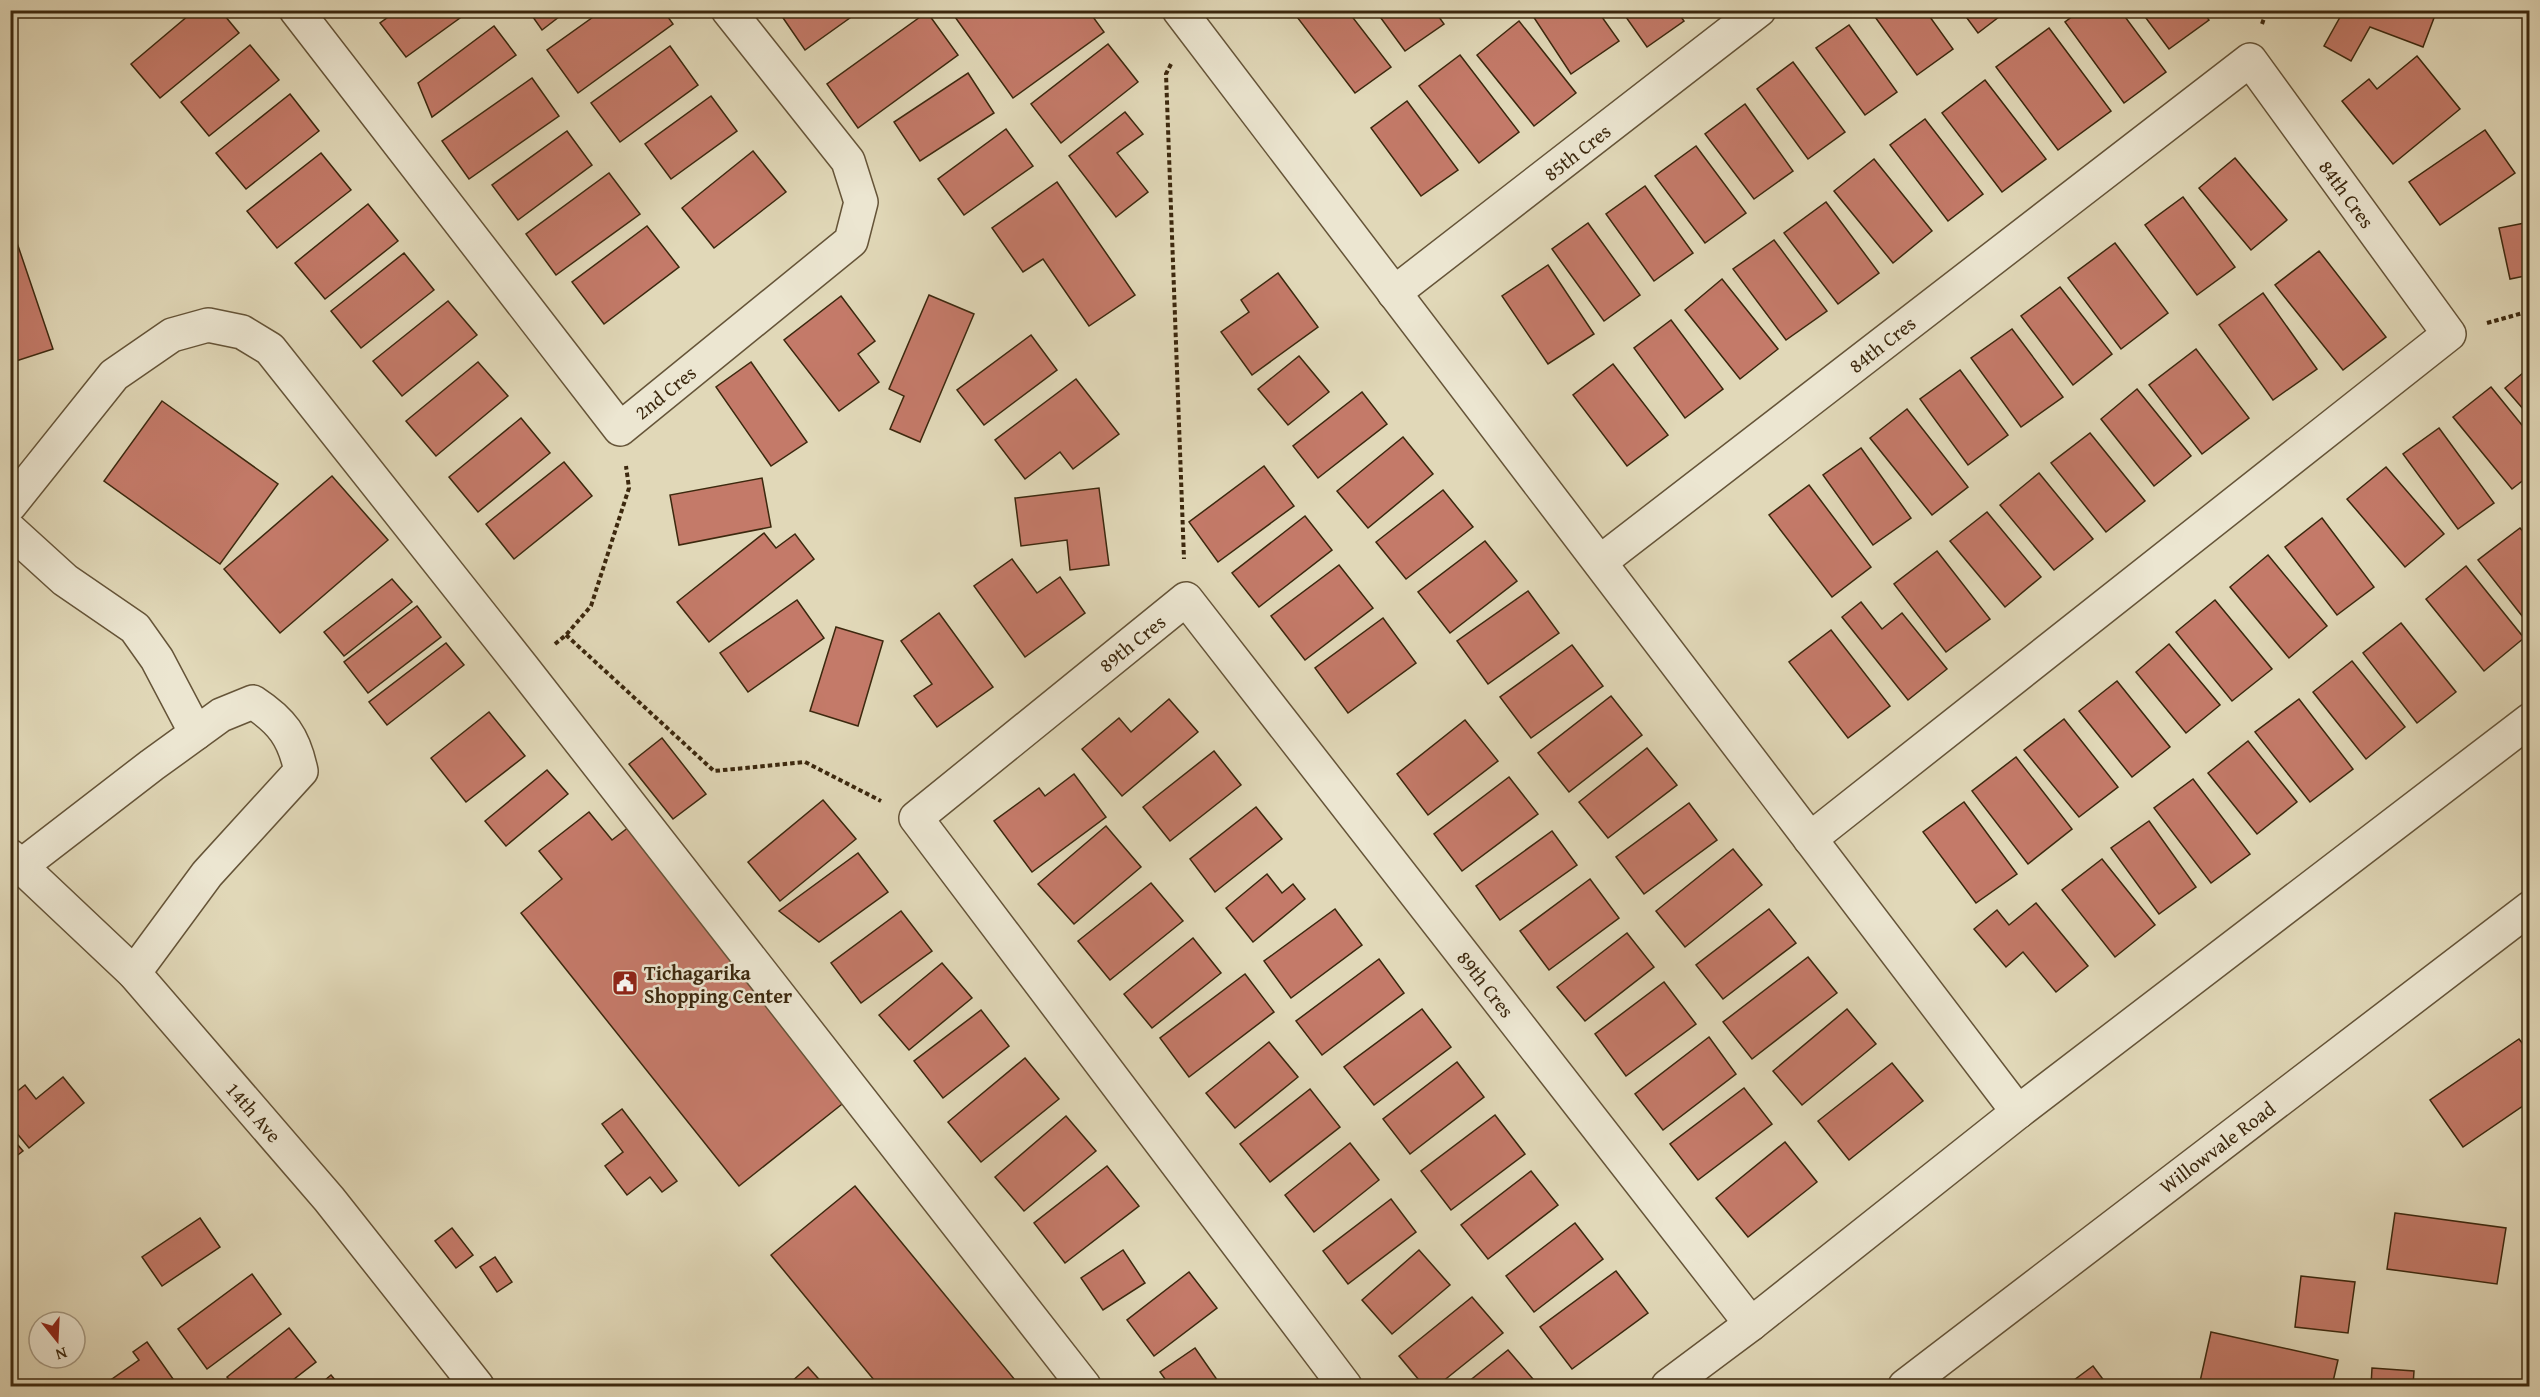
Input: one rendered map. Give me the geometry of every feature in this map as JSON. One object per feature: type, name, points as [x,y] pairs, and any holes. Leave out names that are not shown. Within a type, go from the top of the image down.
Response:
[{"type":"street","name":"2nd Cres","points":[[296,10],[620,429],[851,241],[861,202],[848,161],[728,10]]},
{"type":"street","name":"85th Cres","points":[[1394,293],[1759,10]]},
{"type":"street","points":[[1192,15],[1394,293],[2018,1112]]},
{"type":"street","name":"84th Cres","points":[[1600,562],[2250,60],[2449,334],[1810,838]]},
{"type":"street","points":[[10,505],[114,375],[172,335],[208,325],[242,332],[270,349],[523,668],[1084,1386]]},
{"type":"street","points":[[10,530],[65,580],[135,628],[157,659],[196,733]]},
{"type":"street","name":"89th Cres","points":[[916,819],[1186,599],[1751,1324]]},
{"type":"street","points":[[16,861],[221,715],[253,702],[274,716],[296,748],[301,771],[207,874],[134,973]]},
{"type":"street","points":[[1668,1386],[1751,1324],[2018,1112],[2529,720]]},
{"type":"street","points":[[916,819],[1346,1386]]},
{"type":"street","name":"14th Ave","points":[[16,861],[134,973],[329,1199],[477,1386]]},
{"type":"street","name":"Willowvale Road","points":[[1905,1386],[2529,908]]},
{"type":"path","points":[[1186,599],[1166,74],[1192,15]]},
{"type":"path","points":[[523,668],[566,635],[591,606],[629,488],[620,429]]},
{"type":"path","points":[[566,635],[714,771],[805,762],[916,819]]},
{"type":"building","points":[[195,10],[220,10],[239,33],[160,98],[131,64]]},
{"type":"building","points":[[398,10],[471,10],[406,57],[380,23]]},
{"type":"building","points":[[528,10],[568,10],[542,30]]},
{"type":"building","points":[[603,10],[663,10],[673,24],[578,93],[547,50]]},
{"type":"building","points":[[781,10],[861,10],[805,50],[779,12]]},
{"type":"building","points":[[950,10],[1088,10],[1104,32],[1013,98]]},
{"type":"building","points":[[1306,10],[1347,10],[1391,67],[1355,93],[1297,17]]},
{"type":"building","points":[[1375,10],[1434,10],[1444,24],[1405,51]]},
{"type":"building","points":[[1529,10],[1597,10],[1619,41],[1571,74]]},
{"type":"building","points":[[1621,10],[1676,10],[1684,21],[1647,47]]},
{"type":"building","points":[[1870,10],[1925,10],[1953,49],[1917,75]]},
{"type":"building","points":[[1961,10],[2008,10],[1978,33]]},
{"type":"building","points":[[2081,10],[2120,10],[2166,72],[2124,103],[2065,22]]},
{"type":"building","points":[[2140,10],[2202,10],[2209,20],[2169,49]]},
{"type":"building","points":[[2344,10],[2437,10],[2423,47],[2370,27],[2351,61],[2324,46]]},
{"type":"building","points":[[927,12],[958,55],[858,128],[827,84]]},
{"type":"building","points":[[1519,21],[1576,93],[1534,126],[1477,55]]},
{"type":"building","points":[[1849,25],[1897,92],[1865,115],[1816,48]]},
{"type":"building","points":[[494,26],[516,55],[432,117],[418,83]]},
{"type":"building","points":[[2049,28],[2111,111],[2058,150],[1996,67]]},
{"type":"building","points":[[1108,44],[1138,82],[1061,143],[1031,104]]},
{"type":"building","points":[[250,45],[279,80],[209,136],[181,102]]},
{"type":"building","points":[[670,46],[698,85],[620,142],[591,103]]},
{"type":"building","points":[[1460,55],[1519,132],[1479,163],[1419,86]]},
{"type":"building","points":[[2417,56],[2460,109],[2393,164],[2342,101],[2369,79],[2377,89]]},
{"type":"building","points":[[1793,62],[1845,132],[1808,159],[1757,89]]},
{"type":"building","points":[[968,73],[994,113],[920,161],[894,122]]},
{"type":"building","points":[[532,78],[559,116],[469,179],[442,141]]},
{"type":"building","points":[[1985,80],[2046,159],[2002,192],[1942,113]]},
{"type":"building","points":[[290,94],[319,131],[246,189],[216,153]]},
{"type":"building","points":[[711,96],[737,131],[671,179],[645,144]]},
{"type":"building","points":[[1407,101],[1458,170],[1421,196],[1371,128]]},
{"type":"building","points":[[1745,104],[1793,171],[1754,199],[1705,134]]},
{"type":"building","points":[[1125,112],[1143,134],[1117,153],[1148,192],[1116,217],[1069,156]]},
{"type":"building","points":[[1925,119],[1983,194],[1948,221],[1890,145]]},
{"type":"building","points":[[1006,129],[1033,166],[964,215],[938,179]]},
{"type":"building","points":[[2485,130],[2515,173],[2440,225],[2409,182]]},
{"type":"building","points":[[567,131],[592,165],[518,220],[492,185]]},
{"type":"building","points":[[1696,146],[1746,213],[1705,243],[1655,176]]},
{"type":"building","points":[[753,151],[786,192],[714,248],[682,208]]},
{"type":"building","points":[[321,153],[351,190],[277,248],[247,211]]},
{"type":"building","points":[[2235,158],[2287,220],[2251,250],[2199,188]]},
{"type":"building","points":[[1874,159],[1932,231],[1893,263],[1834,191]]},
{"type":"building","points":[[609,173],[640,214],[556,275],[526,234]]},
{"type":"building","points":[[1057,182],[1135,295],[1089,326],[1043,259],[1023,272],[992,228]]},
{"type":"building","points":[[1645,186],[1693,253],[1654,281],[1606,214]]},
{"type":"building","points":[[2183,197],[2235,267],[2197,295],[2145,225]]},
{"type":"building","points":[[1826,202],[1879,273],[1838,304],[1784,233]]},
{"type":"building","points":[[368,204],[398,241],[325,299],[295,263]]},
{"type":"building","points":[[2530,222],[2530,275],[2510,279],[2499,228]]},
{"type":"building","points":[[1588,223],[1640,295],[1604,321],[1552,249]]},
{"type":"building","points":[[647,226],[679,267],[604,324],[572,282]]},
{"type":"building","points":[[13,231],[53,349],[10,363],[10,232]]},
{"type":"building","points":[[1774,240],[1827,311],[1786,340],[1733,269]]},
{"type":"building","points":[[2115,243],[2168,313],[2121,349],[2068,278]]},
{"type":"building","points":[[2319,251],[2386,337],[2343,370],[2275,285]]},
{"type":"building","points":[[404,253],[434,290],[361,348],[331,311]]},
{"type":"building","points":[[1548,265],[1594,334],[1548,364],[1502,296]]},
{"type":"building","points":[[1278,273],[1318,327],[1252,375],[1221,332],[1249,312],[1241,300]]},
{"type":"building","points":[[1722,279],[1778,349],[1740,379],[1685,310]]},
{"type":"building","points":[[2060,287],[2112,354],[2073,385],[2021,316]]},
{"type":"building","points":[[2263,293],[2317,369],[2273,400],[2219,325]]},
{"type":"building","points":[[929,295],[974,314],[920,442],[890,429],[904,396],[889,389]]},
{"type":"building","points":[[841,296],[875,341],[858,354],[879,382],[839,411],[784,340]]},
{"type":"building","points":[[448,301],[477,335],[402,396],[373,361]]},
{"type":"building","points":[[1671,320],[1723,389],[1685,418],[1634,348]]},
{"type":"building","points":[[2012,329],[2063,397],[2021,427],[1971,358]]},
{"type":"building","points":[[1031,335],[1057,370],[984,425],[957,390]]},
{"type":"building","points":[[2196,349],[2249,418],[2202,454],[2149,385]]},
{"type":"building","points":[[1299,356],[1329,392],[1288,425],[1258,389]]},
{"type":"building","points":[[478,362],[508,396],[436,456],[406,421]]},
{"type":"building","points":[[751,362],[807,442],[771,466],[716,387]]},
{"type":"building","points":[[1613,364],[1668,435],[1627,466],[1573,395]]},
{"type":"building","points":[[2530,367],[2530,417],[2505,388]]},
{"type":"building","points":[[1960,370],[2008,435],[1968,465],[1920,399]]},
{"type":"building","points":[[1076,379],[1119,434],[1073,469],[1060,452],[1025,479],[995,440]]},
{"type":"building","points":[[2491,387],[2530,435],[2530,475],[2512,489],[2453,417]]},
{"type":"building","points":[[2137,389],[2191,456],[2154,486],[2101,419]]},
{"type":"building","points":[[1362,392],[1387,424],[1318,478],[1293,446]]},
{"type":"building","points":[[162,401],[278,484],[220,564],[104,481]]},
{"type":"building","points":[[1907,409],[1968,487],[1932,515],[1870,438]]},
{"type":"building","points":[[521,418],[550,453],[478,512],[449,477]]},
{"type":"building","points":[[2439,428],[2494,503],[2458,529],[2403,454]]},
{"type":"building","points":[[2090,433],[2145,501],[2106,532],[2051,463]]},
{"type":"building","points":[[1403,437],[1433,474],[1368,528],[1337,491]]},
{"type":"building","points":[[1861,448],[1911,518],[1873,545],[1823,475]]},
{"type":"building","points":[[564,462],[592,496],[514,559],[486,524]]},
{"type":"building","points":[[1264,466],[1294,506],[1218,562],[1189,522]]},
{"type":"building","points":[[2386,467],[2444,534],[2405,567],[2347,499]]},
{"type":"building","points":[[2039,473],[2093,539],[2054,570],[2000,505]]},
{"type":"building","points":[[332,476],[388,540],[280,633],[224,569]]},
{"type":"building","points":[[762,478],[771,527],[679,545],[670,495]]},
{"type":"building","points":[[1809,485],[1871,567],[1832,597],[1769,515]]},
{"type":"building","points":[[1099,488],[1109,565],[1070,570],[1067,540],[1021,546],[1015,498]]},
{"type":"building","points":[[1443,490],[1473,527],[1406,579],[1376,542]]},
{"type":"building","points":[[1987,512],[2041,577],[2005,607],[1950,541]]},
{"type":"building","points":[[1305,516],[1332,550],[1259,607],[1232,573]]},
{"type":"building","points":[[2322,518],[2374,587],[2337,615],[2285,547]]},
{"type":"building","points":[[2520,528],[2530,540],[2530,626],[2478,560]]},
{"type":"building","points":[[764,533],[776,548],[795,534],[814,559],[709,642],[677,602]]},
{"type":"building","points":[[1485,541],[1517,581],[1450,633],[1418,592]]},
{"type":"building","points":[[1937,551],[1990,619],[1946,652],[1894,584]]},
{"type":"building","points":[[2268,555],[2327,626],[2289,658],[2230,587]]},
{"type":"building","points":[[1012,559],[1037,593],[1060,577],[1085,613],[1025,657],[974,586]]},
{"type":"building","points":[[1339,565],[1373,608],[1305,660],[1271,616]]},
{"type":"building","points":[[2466,566],[2524,638],[2484,671],[2426,599]]},
{"type":"building","points":[[392,579],[412,602],[344,656],[324,632]]},
{"type":"building","points":[[1528,591],[1559,633],[1488,684],[1457,641]]},
{"type":"building","points":[[797,600],[824,638],[748,692],[720,653]]},
{"type":"building","points":[[2215,600],[2272,669],[2232,701],[2176,632]]},
{"type":"building","points":[[1861,602],[1882,629],[1902,613],[1947,669],[1908,700],[1842,617]]},
{"type":"building","points":[[417,606],[441,637],[368,693],[344,662]]},
{"type":"building","points":[[939,613],[993,687],[937,727],[914,696],[932,684],[901,641]]},
{"type":"building","points":[[1383,618],[1416,663],[1348,713],[1315,668]]},
{"type":"building","points":[[2401,623],[2456,692],[2417,723],[2363,653]]},
{"type":"building","points":[[836,627],[883,641],[858,726],[810,711]]},
{"type":"building","points":[[1831,630],[1890,706],[1848,738],[1789,662]]},
{"type":"building","points":[[446,643],[464,665],[387,725],[369,702]]},
{"type":"building","points":[[2169,644],[2220,705],[2186,733],[2136,672]]},
{"type":"building","points":[[1572,645],[1603,686],[1531,738],[1500,697]]},
{"type":"building","points":[[2352,661],[2405,727],[2366,759],[2313,692]]},
{"type":"building","points":[[2117,681],[2170,747],[2132,777],[2079,711]]},
{"type":"building","points":[[1611,696],[1642,735],[1569,792],[1538,753]]},
{"type":"building","points":[[1169,699],[1198,732],[1122,796],[1082,749],[1119,718],[1131,732]]},
{"type":"building","points":[[2299,699],[2353,769],[2310,802],[2255,732]]},
{"type":"building","points":[[489,712],[525,756],[466,802],[431,758]]},
{"type":"building","points":[[2064,719],[2118,787],[2079,817],[2024,750]]},
{"type":"building","points":[[1465,720],[1498,761],[1428,815],[1397,774]]},
{"type":"building","points":[[662,738],[706,794],[673,819],[629,764]]},
{"type":"building","points":[[2248,741],[2297,802],[2257,834],[2208,773]]},
{"type":"building","points":[[1647,748],[1677,785],[1608,838],[1579,802]]},
{"type":"building","points":[[1214,751],[1241,785],[1170,841],[1143,807]]},
{"type":"building","points":[[2016,757],[2072,829],[2028,864],[1972,791]]},
{"type":"building","points":[[547,770],[568,794],[506,846],[485,821]]},
{"type":"building","points":[[1074,774],[1106,817],[1032,872],[994,821],[1039,788],[1045,796]]},
{"type":"building","points":[[1509,777],[1538,814],[1462,871],[1434,834]]},
{"type":"building","points":[[2193,779],[2250,854],[2211,883],[2154,808]]},
{"type":"building","points":[[823,800],[856,839],[780,901],[748,862]]},
{"type":"building","points":[[1964,802],[2017,874],[1976,903],[1923,832]]},
{"type":"building","points":[[1689,803],[1717,840],[1644,894],[1616,857]]},
{"type":"building","points":[[1256,807],[1282,839],[1215,892],[1190,859]]},
{"type":"building","points":[[589,812],[612,840],[629,827],[846,1101],[739,1186],[521,913],[562,879],[539,851]]},
{"type":"building","points":[[2149,821],[2196,887],[2159,914],[2111,848]]},
{"type":"building","points":[[1106,826],[1141,867],[1074,924],[1038,884]]},
{"type":"building","points":[[1552,831],[1577,865],[1500,920],[1476,886]]},
{"type":"building","points":[[1733,849],[1762,885],[1685,947],[1656,911]]},
{"type":"building","points":[[858,853],[888,892],[819,942],[779,911]]},
{"type":"building","points":[[2102,859],[2155,925],[2115,957],[2062,890]]},
{"type":"building","points":[[1267,874],[1282,893],[1293,884],[1305,899],[1253,942],[1226,908]]},
{"type":"building","points":[[1590,879],[1619,918],[1549,970],[1520,931]]},
{"type":"building","points":[[1151,883],[1183,921],[1110,980],[1078,941]]},
{"type":"building","points":[[2036,903],[2088,966],[2056,992],[2023,952],[2006,967],[1974,929],[1997,910],[2009,925]]},
{"type":"building","points":[[1335,909],[1362,945],[1291,998],[1264,961]]},
{"type":"building","points":[[1769,909],[1796,943],[1723,999],[1696,965]]},
{"type":"building","points":[[901,911],[932,951],[861,1003],[831,963]]},
{"type":"building","points":[[1627,933],[1654,967],[1585,1021],[1557,987]]},
{"type":"building","points":[[1193,938],[1221,973],[1152,1028],[1124,994]]},
{"type":"building","points":[[1808,957],[1837,993],[1752,1059],[1723,1022]]},
{"type":"building","points":[[1379,959],[1404,993],[1322,1055],[1296,1021]]},
{"type":"building","points":[[942,963],[972,998],[909,1050],[879,1015]]},
{"type":"building","points":[[1245,974],[1274,1012],[1189,1077],[1160,1038]]},
{"type":"building","points":[[1664,982],[1696,1024],[1626,1076],[1595,1034]]},
{"type":"building","points":[[1422,1009],[1451,1047],[1374,1105],[1344,1067]]},
{"type":"building","points":[[1847,1009],[1876,1044],[1802,1105],[1773,1071]]},
{"type":"building","points":[[981,1010],[1009,1046],[943,1098],[914,1061]]},
{"type":"building","points":[[1709,1037],[1736,1074],[1663,1130],[1635,1094]]},
{"type":"building","points":[[2519,1039],[2530,1053],[2530,1101],[2463,1147],[2430,1100]]},
{"type":"building","points":[[1269,1042],[1298,1077],[1235,1128],[1206,1093]]},
{"type":"building","points":[[1025,1058],[1059,1099],[981,1162],[948,1122]]},
{"type":"building","points":[[1457,1062],[1484,1097],[1410,1154],[1383,1119]]},
{"type":"building","points":[[1892,1063],[1923,1101],[1849,1160],[1818,1121]]},
{"type":"building","points":[[63,1077],[84,1103],[29,1148],[10,1125],[10,1097],[25,1085],[36,1099]]},
{"type":"building","points":[[1744,1088],[1772,1124],[1698,1180],[1670,1144]]},
{"type":"building","points":[[1310,1089],[1340,1127],[1270,1182],[1240,1144]]},
{"type":"building","points":[[622,1109],[677,1181],[662,1192],[650,1177],[627,1195],[605,1166],[623,1152],[602,1124]]},
{"type":"building","points":[[1495,1115],[1525,1154],[1451,1210],[1421,1171]]},
{"type":"building","points":[[1066,1116],[1096,1151],[1024,1211],[995,1177]]},
{"type":"building","points":[[10,1136],[23,1151],[10,1161]]},
{"type":"building","points":[[1785,1142],[1817,1182],[1748,1237],[1716,1198]]},
{"type":"building","points":[[1350,1143],[1379,1180],[1314,1232],[1285,1195]]},
{"type":"building","points":[[1107,1166],[1139,1206],[1065,1263],[1034,1223]]},
{"type":"building","points":[[1531,1171],[1558,1205],[1488,1259],[1461,1225]]},
{"type":"building","points":[[855,1186],[1020,1386],[879,1386],[771,1255]]},
{"type":"building","points":[[1391,1199],[1416,1232],[1348,1284],[1323,1251]]},
{"type":"building","points":[[2395,1213],[2506,1228],[2497,1284],[2387,1269]]},
{"type":"building","points":[[200,1218],[220,1247],[162,1286],[142,1257]]},
{"type":"building","points":[[1575,1223],[1603,1259],[1534,1312],[1506,1276]]},
{"type":"building","points":[[452,1228],[473,1255],[456,1268],[435,1241]]},
{"type":"building","points":[[1123,1250],[1145,1283],[1103,1310],[1081,1278]]},
{"type":"building","points":[[1419,1250],[1450,1285],[1392,1334],[1362,1300]]},
{"type":"building","points":[[495,1257],[512,1282],[497,1292],[480,1267]]},
{"type":"building","points":[[1616,1271],[1648,1313],[1572,1369],[1540,1327]]},
{"type":"building","points":[[1189,1272],[1217,1308],[1154,1356],[1127,1320]]},
{"type":"building","points":[[252,1274],[281,1314],[207,1369],[178,1329]]},
{"type":"building","points":[[2301,1276],[2355,1282],[2348,1333],[2295,1327]]},
{"type":"building","points":[[1472,1297],[1503,1333],[1437,1386],[1424,1386],[1399,1356]]},
{"type":"building","points":[[289,1328],[316,1362],[285,1386],[235,1386],[227,1377]]},
{"type":"building","points":[[2211,1332],[2338,1360],[2332,1386],[2199,1386]]},
{"type":"building","points":[[147,1342],[178,1386],[102,1386],[139,1360],[133,1352]]},
{"type":"building","points":[[1195,1348],[1220,1384],[1217,1386],[1170,1386],[1160,1372]]},
{"type":"building","points":[[1508,1350],[1539,1386],[1463,1386]]},
{"type":"building","points":[[2093,1366],[2108,1386],[2066,1386]]},
{"type":"building","points":[[808,1367],[825,1386],[794,1386],[791,1382]]},
{"type":"building","points":[[2372,1368],[2414,1371],[2413,1386],[2371,1386]]},
{"type":"building","points":[[331,1375],[340,1386],[318,1386]]},
{"type":"place","name":"Tichagarika Shopping Center","points":[[625,983]]}]
